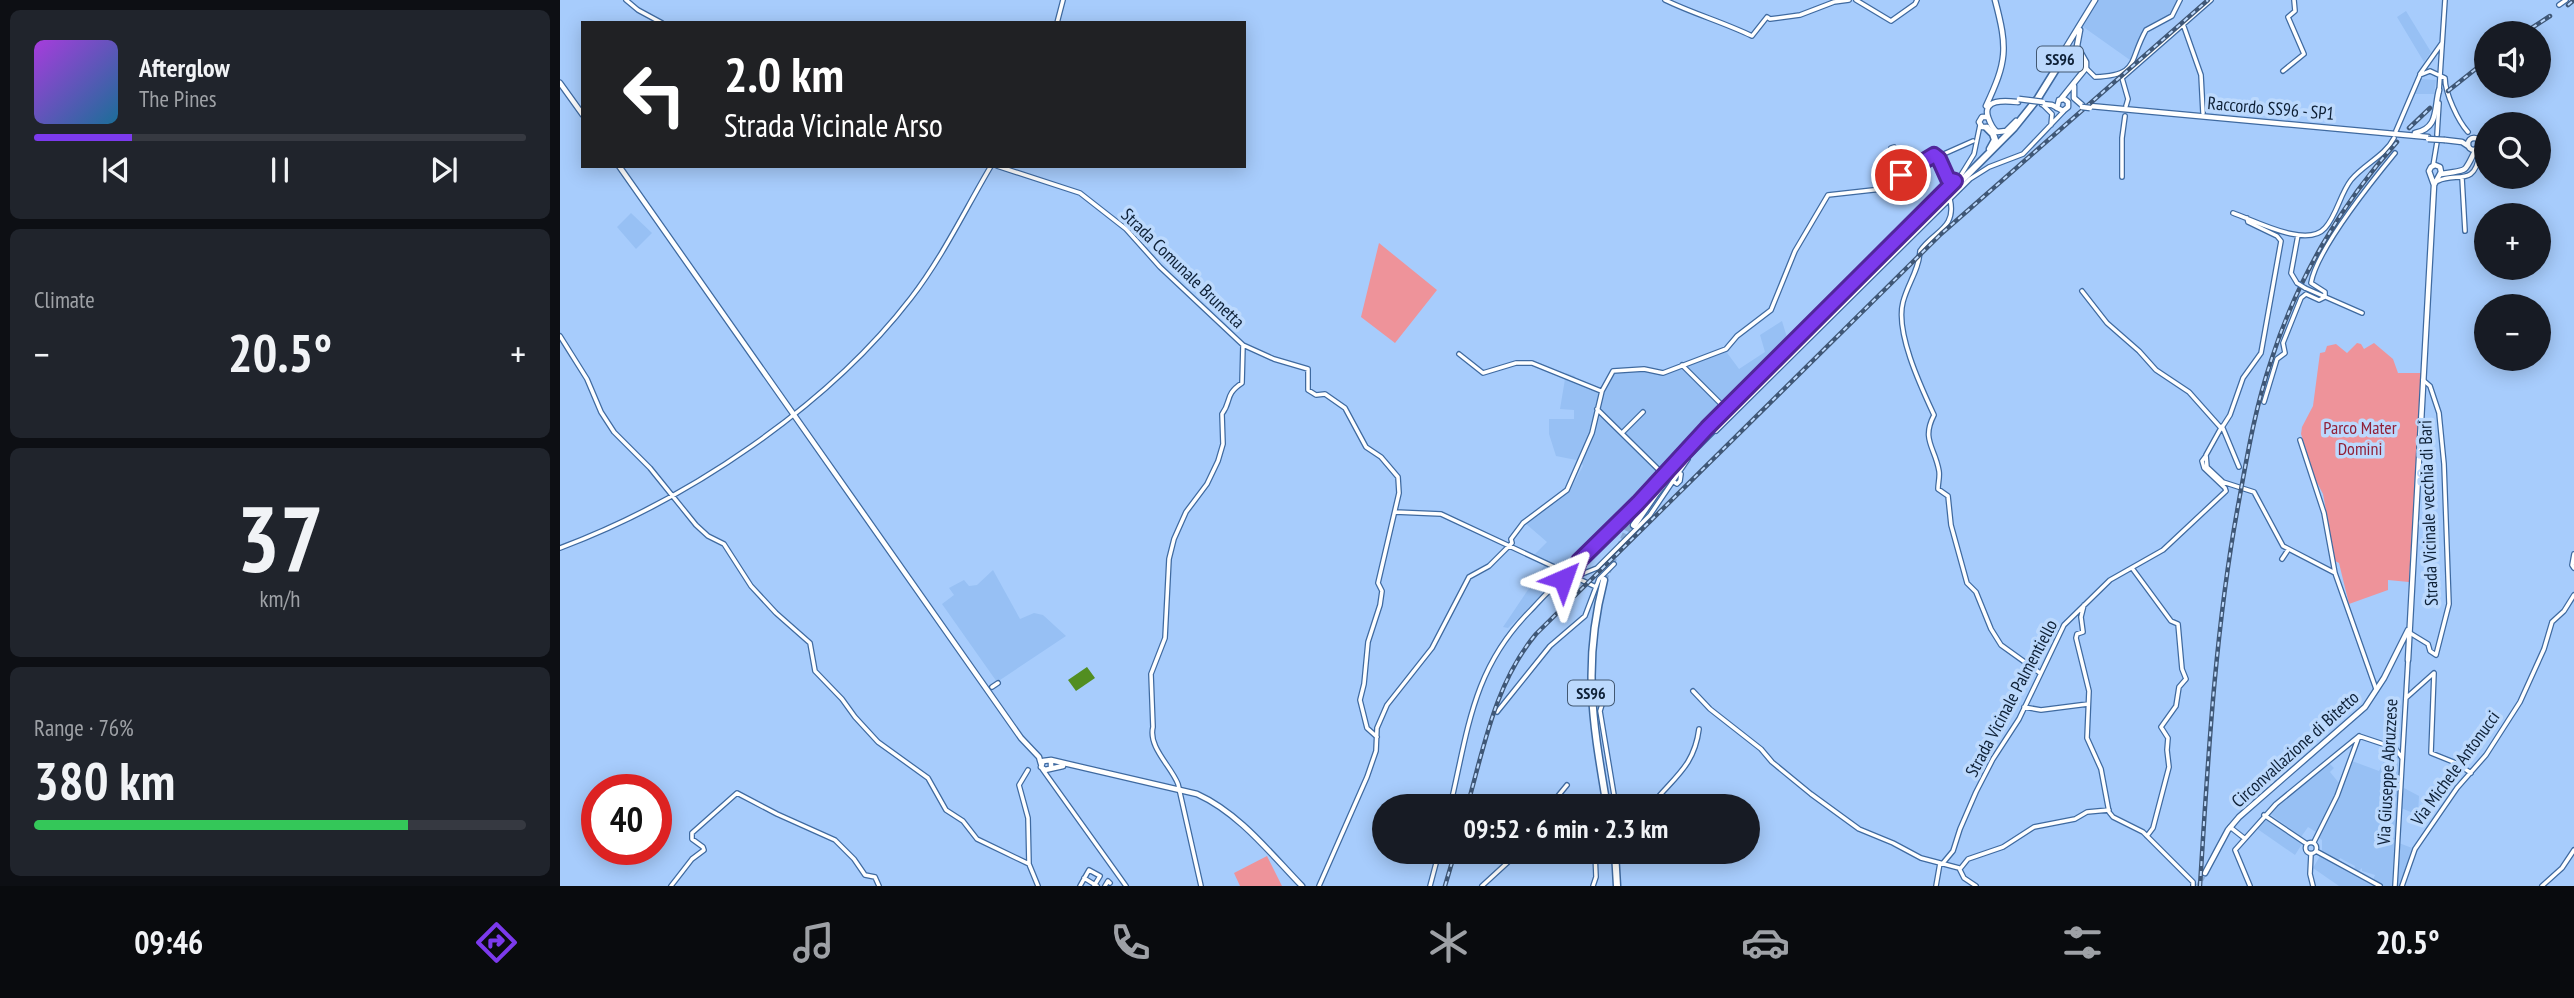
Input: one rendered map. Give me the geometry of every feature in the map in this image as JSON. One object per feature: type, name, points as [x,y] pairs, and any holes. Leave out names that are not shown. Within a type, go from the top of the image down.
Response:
[{"type":"highway","points":[[2022,116],[1681,460],[1653,492],[1632,524],[1682,461],[2014,128],[2038,98],[2061,61]]},
{"type":"highway","points":[[1984,127],[1993,134],[1995,140],[1987,154]]},
{"type":"highway","name":"SS96","points":[[1605,581],[1593,633],[1590,680],[1594,728],[1606,794]]},
{"type":"highway","points":[[1615,864],[1616,886]]},
{"type":"main road","points":[[1984,127],[1986,107],[2004,63],[2005,47],[1995,0]]},
{"type":"main road","name":"SS96","points":[[2061,61],[2096,0]]},
{"type":"main road","name":"SS96","points":[[2022,116],[2045,84],[2096,0]]},
{"type":"main road","points":[[2057,108],[2060,99],[2074,86],[2086,68],[2087,62],[2076,42],[2080,30]]},
{"type":"main road","points":[[2061,61],[2072,53],[2082,55]]},
{"type":"main road","points":[[560,83],[581,112]]},
{"type":"main road","points":[[2067,106],[2074,86]]},
{"type":"main road","points":[[2074,86],[2074,98],[2082,106]]},
{"type":"main road","points":[[1996,88],[1996,96],[2018,101]]},
{"type":"main road","points":[[2379,132],[2414,133],[2426,130],[2435,117],[2439,90]]},
{"type":"main road","points":[[1986,107],[1993,101],[2004,98]]},
{"type":"main road","points":[[2042,103],[2060,99]]},
{"type":"main road","points":[[2060,99],[2067,106]]},
{"type":"main road","points":[[1984,127],[1987,110],[1995,102],[2042,103],[2057,108],[2067,106]]},
{"type":"main road","name":"Raccordo SS96 - SP1","points":[[2067,106],[2428,137]]},
{"type":"main road","points":[[1984,127],[2003,132],[2022,116]]},
{"type":"main road","name":"Raccordo SS96 - SP1","points":[[2314,127],[2469,140]]},
{"type":"main road","points":[[2457,140],[2472,148]]},
{"type":"main road","points":[[2408,655],[2434,185],[2437,171],[2451,173],[2466,169],[2472,158],[2469,140],[2479,140],[2480,145],[2472,148]]},
{"type":"main road","points":[[620,168],[1027,746],[1039,757],[1042,766],[1047,770],[1059,765],[1073,766]]},
{"type":"main road","name":"Circonvallazione di Bitetto","points":[[2382,681],[2397,654],[2409,621]]},
{"type":"main road","points":[[2402,642],[2408,655]]},
{"type":"main road","name":"Circonvallazione di Bitetto","points":[[2205,873],[2230,827],[2262,796],[2360,713],[2377,691],[2402,642]]},
{"type":"main road","points":[[2397,654],[2403,652],[2408,655]]},
{"type":"main road","points":[[1018,732],[1029,745],[1050,760],[1051,768]]},
{"type":"main road","points":[[1042,766],[1044,759],[1050,760],[1197,793],[1227,811],[1302,886]]},
{"type":"street","points":[[626,0],[658,21]]},
{"type":"street","points":[[1057,21],[1063,0]]},
{"type":"street","points":[[1665,0],[1696,15],[1722,21],[1752,36],[1767,17],[1770,19],[1800,15],[1833,2],[1849,0]]},
{"type":"street","points":[[1856,0],[1891,21],[1917,0]]},
{"type":"street","points":[[2086,68],[2095,77],[2116,77],[2132,63],[2144,32],[2172,16],[2180,0]]},
{"type":"street","points":[[2126,106],[2129,101],[2122,78],[2211,0]]},
{"type":"street","points":[[2283,71],[2304,54],[2288,17],[2295,11],[2294,0]]},
{"type":"street","points":[[2437,135],[2445,0]]},
{"type":"street","points":[[2559,5],[2566,0]]},
{"type":"street","points":[[2183,24],[2203,80],[2203,113]]},
{"type":"street","points":[[2396,131],[2420,75],[2442,43]]},
{"type":"street","points":[[2136,55],[2142,61]]},
{"type":"street","points":[[2420,75],[2430,71],[2445,78],[2446,90],[2453,101],[2457,116],[2468,132]]},
{"type":"street","points":[[2042,103],[2052,114],[2050,126]]},
{"type":"street","points":[[1453,794],[1475,696],[1485,671],[1508,634],[1563,577],[1576,576],[1597,568],[1650,515],[1694,453],[1948,201],[1982,170],[2018,157],[2027,150],[2067,106]]},
{"type":"street","points":[[2056,119],[2057,108]]},
{"type":"street","points":[[2122,177],[2125,116]]},
{"type":"street","points":[[1395,512],[1441,514],[1509,546],[1571,584],[1576,576],[1576,566],[1663,474],[1955,181],[1971,161],[1984,127]]},
{"type":"street","points":[[2233,213],[2283,232],[2312,236],[2324,229],[2352,178],[2393,140]]},
{"type":"street","points":[[1319,886],[1367,777],[1376,751],[1377,728],[1387,705],[1432,648],[1469,577],[1489,566],[1509,546],[1523,523],[1567,490],[1592,433],[1602,391],[1615,369],[1644,369],[1661,373],[1726,349],[1737,336],[1771,310],[1795,251],[1828,195],[1891,188],[1937,158],[1973,141]]},
{"type":"street","points":[[2437,142],[2437,171]]},
{"type":"street","points":[[1894,147],[1891,148],[1901,175],[1933,155],[1950,186]]},
{"type":"street","points":[[2325,298],[2325,292],[2311,283],[2317,266],[2354,206],[2395,153]]},
{"type":"street","points":[[560,548],[622,522],[729,462],[825,389],[910,300],[933,267],[990,168]]},
{"type":"street","name":"Strada Comunale Brunetta","points":[[1003,168],[1080,193],[1126,229],[1160,267],[1243,345],[1274,359],[1308,369],[1308,390],[1317,395],[1325,394],[1347,410],[1366,447],[1381,457],[1398,477],[1400,484],[1395,512],[1378,583],[1382,591],[1380,605],[1368,642],[1360,700],[1367,728],[1377,737]]},
{"type":"street","points":[[2433,203],[2438,180],[2462,178],[2474,170]]},
{"type":"street","points":[[2462,178],[2465,231]]},
{"type":"street","points":[[1948,179],[1955,181]]},
{"type":"street","points":[[1948,201],[1951,206],[1944,229],[1920,251],[1920,262],[1902,309],[1906,338],[1924,394],[1934,415],[1928,425],[1931,447],[1940,474],[1938,489],[1948,496],[1951,525],[1967,583],[1976,592],[1989,625],[2001,645],[2040,673]]},
{"type":"street","points":[[2246,218],[2281,241],[2261,353],[2243,378],[2230,415],[2205,457],[2207,467],[2223,482],[2254,492],[2288,550],[2335,573]]},
{"type":"street","points":[[2296,234],[2291,273],[2297,283],[2362,313]]},
{"type":"street","points":[[2082,291],[2106,323],[2141,352],[2157,370],[2189,392],[2222,428],[2239,467]]},
{"type":"street","points":[[2264,402],[2277,359],[2285,353],[2283,343],[2301,298],[2305,294],[2319,300],[2325,298]]},
{"type":"street","points":[[560,336],[587,379],[601,412],[614,432],[650,468],[696,525],[708,536],[724,544],[751,586],[776,613],[810,643],[815,671],[855,717],[878,742],[928,778],[946,810],[963,821],[977,839],[1029,864]]},
{"type":"street","points":[[1200,886],[1173,771],[1151,735],[1151,674],[1165,638],[1168,572],[1174,540],[1186,512],[1202,493],[1218,461],[1223,444],[1222,414],[1227,396],[1242,383],[1243,345]]},
{"type":"street","points":[[1459,354],[1483,373],[1510,365],[1532,363],[1602,391]]},
{"type":"street","points":[[1682,365],[1726,409]]},
{"type":"street","name":"Strada Vicinale vecchia di Bari","points":[[2410,633],[2428,644],[2430,651],[2436,654],[2449,604],[2441,425],[2432,393],[2423,380]]},
{"type":"street","points":[[1597,408],[1663,474]]},
{"type":"street","points":[[1622,433],[1643,412]]},
{"type":"street","points":[[2300,440],[2324,513],[2335,573],[2377,691]]},
{"type":"street","name":"Strada Vicinale Palmentiello","points":[[1936,886],[1942,863],[1953,851],[1960,829],[1993,759],[2014,728],[2062,627],[2113,578],[2163,550],[2181,530],[2226,491],[2204,468],[2202,461],[2205,457]]},
{"type":"street","points":[[2281,559],[2288,550]]},
{"type":"street","points":[[2574,554],[2574,568]]},
{"type":"street","points":[[1497,712],[1550,646],[1585,616],[1601,577],[1614,564]]},
{"type":"street","points":[[2132,568],[2171,621],[2178,624],[2182,668],[2186,679],[2179,687],[2176,706],[2161,727],[2168,738],[2169,767],[2153,828],[2147,836]]},
{"type":"street","points":[[1576,576],[1596,587]]},
{"type":"street","name":"Via Michele Antonucci","points":[[2402,886],[2415,849],[2457,788],[2486,755],[2520,702],[2552,622],[2564,611],[2574,595]]},
{"type":"street","points":[[2084,605],[2081,617],[2083,632],[2076,635],[2076,640],[2087,684],[2087,736],[2101,769],[2109,810],[2113,817],[2147,836],[2163,849],[2193,884]]},
{"type":"street","name":"Via Giuseppe Abruzzese","points":[[2395,886],[2402,760],[2398,749],[2403,745],[2408,655]]},
{"type":"street","points":[[2406,698],[2434,673],[2431,753],[2456,763],[2471,773]]},
{"type":"street","points":[[985,686],[998,684]]},
{"type":"street","points":[[991,695],[992,687]]},
{"type":"street","points":[[1604,689],[1600,711],[1614,794]]},
{"type":"street","points":[[1693,691],[1710,709],[1761,749],[1772,762],[1852,824],[1916,855],[1960,869],[1964,878],[1976,886]]},
{"type":"street","points":[[2024,707],[2041,710],[2088,704]]},
{"type":"street","points":[[1661,794],[1689,762],[1698,743],[1699,729]]},
{"type":"street","points":[[2250,886],[2235,850],[2264,815],[2359,736]]},
{"type":"street","points":[[2307,845],[2314,842],[2337,796],[2359,736]]},
{"type":"street","points":[[2359,736],[2398,749]]},
{"type":"street","points":[[2349,743],[2356,746]]},
{"type":"street","points":[[1042,766],[1123,885]]},
{"type":"street","points":[[1051,768],[1049,775],[1053,783]]},
{"type":"street","points":[[1028,770],[1019,785],[1028,818],[1029,864],[1038,886]]},
{"type":"street","points":[[1560,794],[1567,785]]},
{"type":"street","points":[[671,886],[692,859],[704,850],[692,839],[692,834],[737,793],[835,840],[865,875],[875,877],[879,886]]},
{"type":"street","points":[[1960,869],[1968,859],[2003,847],[2034,827],[2075,819],[2087,812],[2109,810]]},
{"type":"street","points":[[2264,815],[2307,845]]},
{"type":"street","points":[[2230,827],[2244,838]]},
{"type":"street","points":[[2314,842],[2316,851]]},
{"type":"street","points":[[2307,845],[2306,849],[2311,854],[2310,874],[2313,886]]},
{"type":"street","points":[[2542,886],[2562,868],[2574,850]]},
{"type":"street","points":[[2311,854],[2316,851]]},
{"type":"street","points":[[2316,851],[2380,886]]},
{"type":"street","points":[[1430,886],[1436,864]]},
{"type":"street","points":[[1482,886],[1506,864]]},
{"type":"street","points":[[1593,886],[1595,864]]},
{"type":"street","points":[[1080,886],[1084,878],[1088,870],[1100,876],[1095,886],[1084,878]]},
{"type":"street","points":[[1105,886],[1108,881],[1110,883]]},
{"type":"shaded area","points":[[2099,0],[2179,0],[2169,18],[2146,30],[2135,58],[2130,60],[2082,26]]},
{"type":"shaded area","points":[[2406,11],[2431,52],[2424,62],[2397,17]]},
{"type":"shaded area","points":[[2420,79],[2436,80],[2434,94],[2413,94]]},
{"type":"shaded area","points":[[631,213],[652,233],[636,249],[617,227]]},
{"type":"shaded area","points":[[1782,321],[1789,344],[1563,570],[1557,568],[1545,593],[1508,628],[1503,627],[1546,563],[1533,556],[1547,542],[1525,523],[1569,492],[1583,466],[1581,461],[1556,456],[1549,434],[1549,419],[1574,419],[1574,410],[1560,409],[1566,373],[1575,376],[1575,381],[1603,393],[1616,371],[1644,370],[1663,375],[1725,350],[1739,369],[1765,352],[1760,335]]},
{"type":"shaded area","points":[[993,570],[1020,619],[1034,613],[1043,615],[1066,636],[997,682],[942,604],[954,595],[949,588],[964,580],[969,586],[977,585]]},
{"type":"shaded area","points":[[1087,667],[1095,678],[1076,691],[1068,680]]},
{"type":"shaded area","points":[[2390,749],[2396,752],[2399,758],[2392,886],[2384,886],[2373,880],[2375,875],[2362,871],[2362,868],[2358,872],[2354,871],[2355,866],[2340,858],[2338,862],[2322,853],[2322,840],[2318,837],[2339,797],[2352,761],[2379,771]]},
{"type":"shaded area","points":[[2329,763],[2334,768],[2330,772],[2339,783],[2335,796],[2316,832],[2308,827],[2301,837],[2269,813]]},
{"type":"shaded area","points":[[2404,788],[2419,796],[2418,815],[2401,808]]},
{"type":"shaded area","points":[[2264,819],[2302,844],[2295,855],[2256,828]]},
{"type":"shaded area","points":[[2399,843],[2412,848],[2400,886],[2397,886]]},
{"type":"shaded area","points":[[2320,856],[2377,886],[2339,886],[2313,868]]},
{"type":"green space","points":[[1379,243],[1437,290],[1395,343],[1361,317]]},
{"type":"green space","name":"Parco Mater Domini","points":[[2357,343],[2364,349],[2374,343],[2393,359],[2398,373],[2421,373],[2409,582],[2388,580],[2388,590],[2349,604],[2339,563],[2335,561],[2323,494],[2311,471],[2301,434],[2313,406],[2320,353],[2325,352],[2327,346],[2336,344],[2347,353]]},
{"type":"green space","points":[[1267,856],[1282,886],[1240,886],[1234,873]]},
{"type":"tunnel","points":[[1604,580],[1630,524]]},
{"type":"tunnel","points":[[2198,886],[2205,873]]},
{"type":"railway","points":[[1470,794],[1492,716],[1501,694],[1510,673],[1536,634],[1941,234],[2208,0]]},
{"type":"railway","points":[[2568,5],[2574,0]]},
{"type":"railway","points":[[2542,21],[2550,16]]},
{"type":"railway","points":[[2448,91],[2474,70]]},
{"type":"railway","points":[[2409,128],[2430,108]]},
{"type":"railway","points":[[2200,886],[2213,695],[2223,600],[2260,397],[2281,331],[2322,245],[2357,191],[2397,142]]},
{"type":"railway","points":[[1445,886],[1451,864]]},
{"type":"route","points":[[1563,579],[1567,570],[1576,572],[1579,561],[1638,503],[1681,454],[1955,181],[1948,179],[1939,159],[1934,155],[1901,175]]}]
